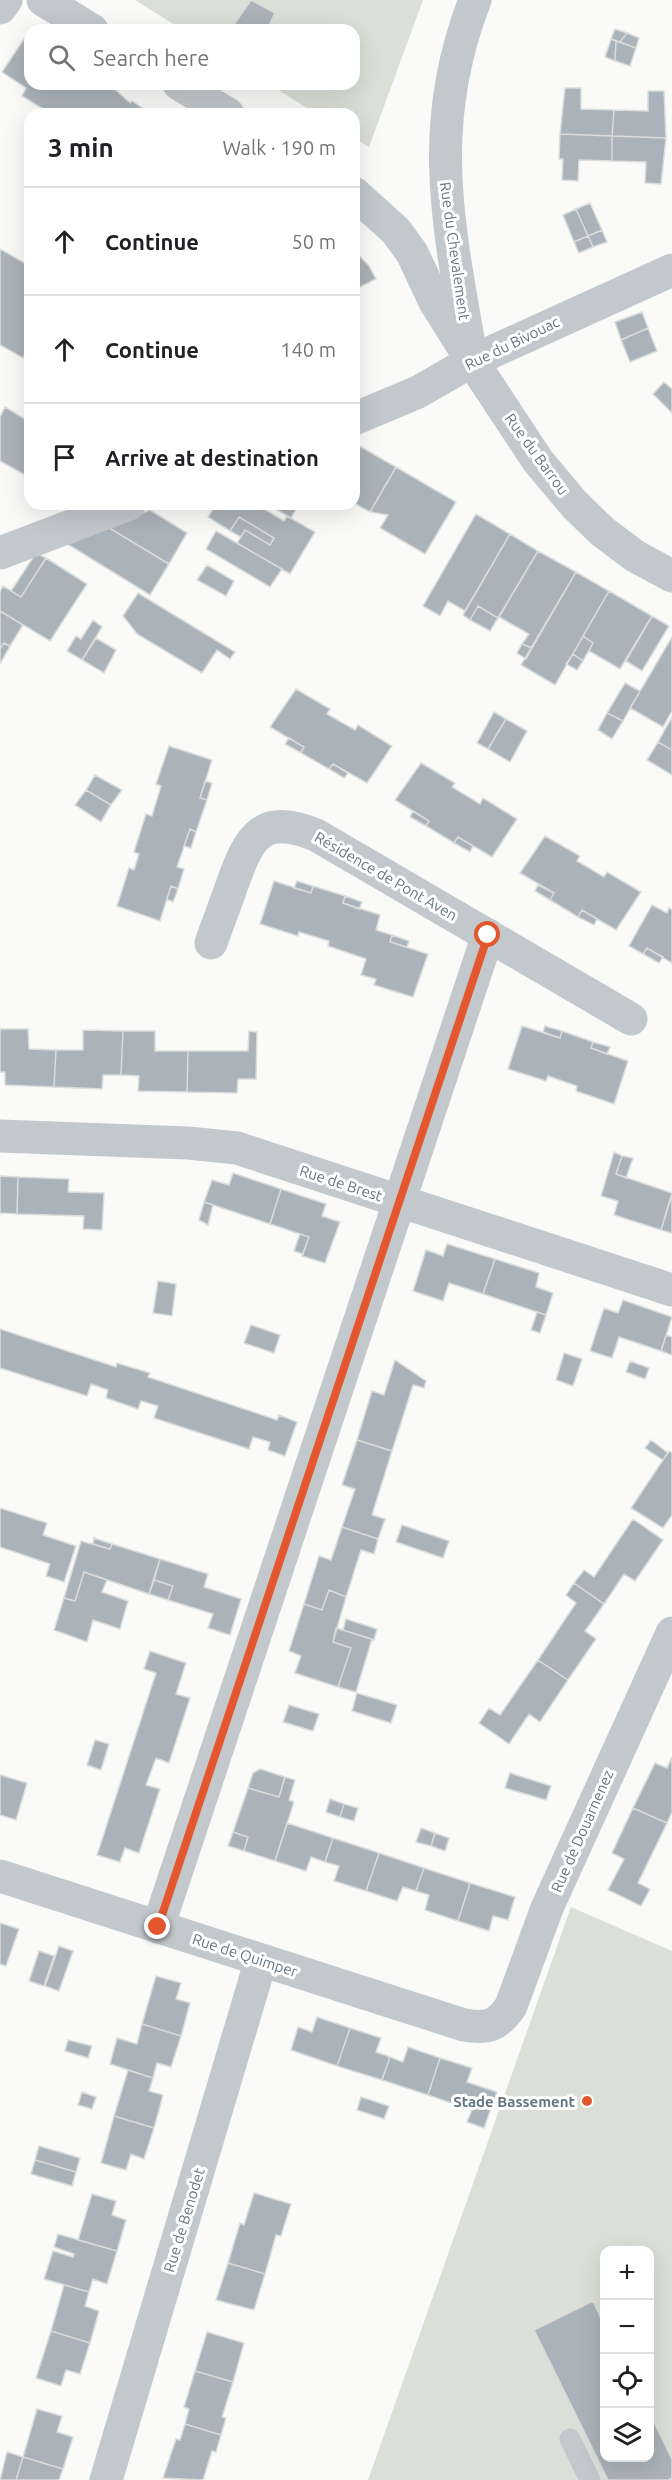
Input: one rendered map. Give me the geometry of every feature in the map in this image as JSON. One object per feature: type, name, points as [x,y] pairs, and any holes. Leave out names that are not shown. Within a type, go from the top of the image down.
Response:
[{"type":"street","points":[[0,8],[6,0]]},
{"type":"street","points":[[43,0],[82,24]]},
{"type":"street","name":"Rue du Chevalement","points":[[472,361],[449,231],[444,171],[449,98],[459,50],[475,0]]},
{"type":"street","points":[[190,90],[218,108]]},
{"type":"street","name":"Rue du Barrou","points":[[360,198],[396,231],[412,253],[435,302],[538,461],[575,505],[603,532],[635,556],[672,576]]},
{"type":"street","name":"Rue du Bivouac","points":[[360,416],[418,392],[472,361],[672,270]]},
{"type":"street","points":[[0,552],[113,510]]},
{"type":"street","name":"Résidence de Pont Aven","points":[[211,943],[248,844],[268,829],[282,826],[299,828],[316,835],[631,1019]]},
{"type":"street","points":[[158,1927],[488,935]]},
{"type":"street","name":"Rue de Brest","points":[[0,1136],[217,1144],[237,1148],[672,1290]]},
{"type":"street","name":"Rue de Douarnenez","points":[[491,2026],[503,2019],[511,2006],[547,1908],[672,1633]]},
{"type":"street","name":"Rue de Quimper","points":[[0,1876],[464,2025],[491,2026]]},
{"type":"street","name":"Rue de Benodet","points":[[106,2480],[261,1960]]},
{"type":"lane","points":[[570,2439],[590,2480]]},
{"type":"shaded area","points":[[135,0],[423,0],[369,147],[360,142],[360,108],[307,108],[278,90],[360,90],[360,24],[173,24]]},
{"type":"shaded area","name":"Stade Bassement","points":[[571,1907],[672,1951],[672,2480],[368,2480]]},
{"type":"building","points":[[251,0],[275,13],[270,24],[234,24]]},
{"type":"building","points":[[615,29],[627,33],[620,42],[611,39]]},
{"type":"building","points":[[627,33],[639,38],[636,48],[620,42]]},
{"type":"building","points":[[24,39],[24,87],[2,72]]},
{"type":"building","points":[[611,39],[616,41],[615,61],[605,57]]},
{"type":"building","points":[[616,41],[636,48],[630,66],[615,61]]},
{"type":"building","points":[[565,88],[581,88],[581,109],[614,110],[612,136],[560,134]]},
{"type":"building","points":[[25,90],[116,90],[130,103],[132,101],[142,108],[41,108],[22,96]]},
{"type":"building","points":[[648,91],[664,91],[666,138],[612,136],[614,110],[648,111]]},
{"type":"building","points":[[560,134],[612,136],[612,161],[579,160],[578,181],[562,180],[563,159],[559,159]]},
{"type":"building","points":[[612,136],[666,138],[661,184],[645,183],[646,162],[612,161]]},
{"type":"building","points":[[590,203],[602,230],[588,236],[576,209]]},
{"type":"building","points":[[576,209],[588,236],[574,242],[563,215]]},
{"type":"building","points":[[602,230],[607,242],[593,247],[588,236]]},
{"type":"building","points":[[588,236],[593,247],[579,253],[574,242]]},
{"type":"building","points":[[0,249],[24,263],[24,356],[23,358],[0,345]]},
{"type":"building","points":[[360,256],[369,266],[376,279],[360,287]]},
{"type":"building","points":[[642,312],[648,328],[621,340],[615,322]]},
{"type":"building","points":[[648,328],[657,351],[630,362],[621,340]]},
{"type":"building","points":[[664,382],[672,389],[672,413],[653,394]]},
{"type":"building","points":[[5,407],[24,418],[24,474],[0,461],[0,417]]},
{"type":"building","points":[[360,446],[396,467],[370,512],[360,506]]},
{"type":"building","points":[[396,467],[456,502],[425,554],[380,528],[388,515],[370,512]]},
{"type":"building","points":[[150,510],[187,533],[169,564],[106,526]]},
{"type":"building","points":[[212,510],[266,510],[284,521],[287,516],[315,532],[290,574],[237,543],[245,530],[270,545],[274,538],[239,517],[230,531],[208,517]]},
{"type":"building","points":[[277,510],[296,510],[291,518]]},
{"type":"building","points":[[476,514],[510,534],[465,611],[448,601],[440,616],[423,606]]},
{"type":"building","points":[[239,517],[274,538],[270,545],[245,530],[241,537],[230,531]]},
{"type":"building","points":[[106,526],[169,564],[150,595],[64,542]]},
{"type":"building","points":[[216,531],[282,569],[270,587],[206,549]]},
{"type":"building","points":[[510,534],[538,551],[498,618],[478,606],[470,620],[463,615]]},
{"type":"building","points":[[538,551],[576,572],[532,648],[522,644],[529,634],[499,617]]},
{"type":"building","points":[[36,553],[46,558],[21,597],[11,591]]},
{"type":"building","points":[[46,558],[87,584],[50,641],[0,611],[0,592],[3,586],[21,597]]},
{"type":"building","points":[[207,565],[234,581],[226,596],[197,580]]},
{"type":"building","points":[[576,572],[609,591],[555,685],[521,665]]},
{"type":"building","points":[[609,591],[652,616],[620,669],[589,651],[593,643],[583,636]]},
{"type":"building","points":[[138,593],[235,652],[230,659],[217,650],[202,673],[137,634],[123,616]]},
{"type":"building","points":[[478,606],[498,618],[490,631],[470,620]]},
{"type":"building","points":[[0,611],[23,625],[10,646],[4,643],[0,649]]},
{"type":"building","points":[[652,616],[669,626],[642,671],[626,661]]},
{"type":"building","points":[[93,620],[102,627],[82,660],[67,651],[76,636],[81,639]]},
{"type":"building","points":[[583,636],[593,643],[583,661],[573,654]]},
{"type":"building","points":[[672,637],[672,711],[663,727],[630,708]]},
{"type":"building","points":[[96,638],[116,650],[104,673],[82,660]]},
{"type":"building","points":[[4,643],[10,646],[0,664],[0,649]]},
{"type":"building","points":[[522,644],[532,648],[526,659],[517,653]]},
{"type":"building","points":[[573,654],[583,661],[577,670],[566,664]]},
{"type":"building","points":[[625,683],[640,691],[623,721],[607,713]]},
{"type":"building","points":[[296,689],[330,709],[327,714],[355,730],[358,725],[392,746],[367,783],[333,764],[329,769],[301,753],[304,747],[270,727]]},
{"type":"building","points":[[494,712],[506,719],[488,749],[477,743]]},
{"type":"building","points":[[607,713],[623,721],[612,739],[598,730]]},
{"type":"building","points":[[672,717],[672,750],[658,742]]},
{"type":"building","points":[[506,719],[527,731],[510,762],[488,749]]},
{"type":"building","points":[[289,738],[304,747],[301,753],[285,744]]},
{"type":"building","points":[[658,742],[672,750],[672,775],[647,760]]},
{"type":"building","points":[[169,746],[212,760],[200,798],[207,800],[196,832],[190,829],[177,867],[184,869],[178,889],[171,886],[160,921],[117,906],[129,868],[134,870],[139,854],[134,852],[146,814],[152,816],[161,786],[156,784]]},
{"type":"building","points":[[421,763],[455,783],[452,787],[480,804],[483,798],[517,819],[492,857],[458,837],[454,843],[426,826],[429,821],[395,800]]},
{"type":"building","points":[[333,764],[348,773],[344,778],[329,769]]},
{"type":"building","points":[[95,775],[122,790],[111,805],[86,790]]},
{"type":"building","points":[[205,781],[212,783],[207,800],[200,798]]},
{"type":"building","points":[[86,790],[111,805],[101,822],[75,805]]},
{"type":"building","points":[[413,811],[429,821],[426,826],[410,817]]},
{"type":"building","points":[[190,829],[196,832],[191,848],[184,846]]},
{"type":"building","points":[[545,836],[580,856],[577,861],[604,877],[607,872],[641,892],[616,930],[582,910],[578,917],[550,900],[554,893],[520,873]]},
{"type":"building","points":[[458,837],[473,846],[470,852],[454,843]]},
{"type":"building","points":[[274,881],[311,893],[313,886],[345,896],[343,903],[380,915],[376,930],[392,935],[390,942],[428,954],[413,997],[374,985],[376,979],[361,975],[366,959],[328,946],[329,941],[299,932],[298,936],[260,924]]},
{"type":"building","points":[[297,881],[313,886],[311,893],[294,888]]},
{"type":"building","points":[[538,885],[554,893],[550,900],[535,891]]},
{"type":"building","points":[[171,886],[178,889],[173,902],[167,899]]},
{"type":"building","points":[[345,896],[362,902],[359,909],[343,903]]},
{"type":"building","points":[[652,905],[667,913],[669,908],[672,910],[672,963],[647,948],[643,954],[629,946]]},
{"type":"building","points":[[582,910],[597,919],[594,925],[578,917]]},
{"type":"building","points":[[392,935],[409,941],[407,947],[390,942]]},
{"type":"building","points":[[647,948],[663,957],[659,963],[643,954]]},
{"type":"building","points":[[522,1026],[560,1038],[562,1031],[593,1042],[591,1048],[628,1061],[614,1104],[576,1091],[577,1086],[548,1076],[546,1081],[508,1069]]},
{"type":"building","points":[[545,1026],[562,1031],[560,1038],[543,1032]]},
{"type":"building","points":[[0,1029],[28,1029],[29,1049],[56,1050],[54,1087],[5,1085],[5,1072],[0,1072]]},
{"type":"building","points":[[83,1030],[123,1031],[121,1075],[103,1075],[102,1089],[54,1087],[56,1050],[83,1050]]},
{"type":"building","points":[[123,1031],[155,1031],[155,1051],[188,1051],[187,1092],[138,1091],[139,1076],[121,1075]]},
{"type":"building","points":[[249,1031],[257,1032],[256,1079],[238,1079],[237,1093],[187,1092],[188,1051],[248,1051]]},
{"type":"building","points":[[593,1042],[610,1047],[607,1054],[591,1048]]},
{"type":"building","points":[[614,1152],[622,1156],[616,1174],[672,1193],[661,1230],[614,1215],[618,1201],[601,1196]]},
{"type":"building","points":[[622,1156],[633,1158],[626,1178],[616,1174]]},
{"type":"building","points":[[233,1173],[281,1189],[270,1224],[204,1202],[212,1180],[229,1185]]},
{"type":"building","points":[[0,1176],[18,1177],[17,1214],[0,1213]]},
{"type":"building","points":[[18,1177],[69,1179],[68,1192],[104,1193],[102,1230],[83,1229],[84,1216],[17,1214]]},
{"type":"building","points":[[281,1189],[326,1204],[322,1216],[340,1222],[325,1263],[302,1256],[309,1237],[270,1224]]},
{"type":"building","points":[[672,1195],[672,1233],[661,1230]]},
{"type":"building","points":[[204,1202],[213,1205],[208,1225],[199,1220]]},
{"type":"building","points":[[300,1234],[309,1237],[303,1254],[294,1251]]},
{"type":"building","points":[[447,1244],[495,1259],[483,1294],[449,1283],[443,1301],[413,1291],[426,1250],[443,1256]]},
{"type":"building","points":[[495,1259],[539,1273],[536,1287],[553,1293],[546,1315],[483,1294]]},
{"type":"building","points":[[158,1281],[176,1284],[172,1316],[153,1313]]},
{"type":"building","points":[[623,1300],[672,1317],[661,1351],[619,1337],[612,1358],[590,1351],[604,1308],[618,1313]]},
{"type":"building","points":[[537,1312],[546,1315],[540,1333],[531,1330]]},
{"type":"building","points":[[251,1325],[280,1335],[274,1353],[244,1343]]},
{"type":"building","points":[[0,1329],[116,1367],[117,1363],[150,1373],[148,1377],[277,1420],[279,1415],[297,1422],[285,1456],[268,1450],[270,1442],[253,1437],[249,1449],[154,1418],[158,1406],[141,1401],[138,1409],[106,1398],[108,1390],[91,1384],[87,1396],[0,1368]]},
{"type":"building","points":[[666,1335],[672,1337],[672,1355],[661,1351]]},
{"type":"building","points":[[564,1353],[582,1359],[573,1386],[556,1380]]},
{"type":"building","points":[[395,1360],[426,1381],[424,1388],[413,1385],[392,1451],[357,1440],[372,1391],[384,1395]]},
{"type":"building","points":[[630,1361],[649,1368],[645,1379],[626,1372]]},
{"type":"building","points":[[357,1440],[392,1451],[372,1515],[385,1519],[378,1539],[342,1527],[355,1489],[342,1485]]},
{"type":"building","points":[[651,1440],[668,1453],[663,1460],[645,1448]]},
{"type":"building","points":[[669,1451],[672,1453],[672,1515],[663,1528],[631,1508]]},
{"type":"building","points":[[0,1508],[47,1523],[43,1535],[76,1546],[64,1582],[46,1576],[50,1564],[0,1547]]},
{"type":"building","points":[[633,1519],[663,1540],[635,1581],[624,1574],[604,1604],[574,1583],[584,1570],[594,1577]]},
{"type":"building","points":[[402,1525],[449,1541],[443,1558],[396,1542]]},
{"type":"building","points":[[342,1527],[378,1539],[374,1554],[361,1550],[346,1597],[329,1590],[322,1610],[304,1604],[319,1556],[331,1560]]},
{"type":"building","points":[[94,1538],[112,1544],[110,1549],[93,1544]]},
{"type":"building","points":[[81,1541],[110,1549],[112,1544],[160,1559],[149,1594],[84,1572],[75,1601],[64,1598]]},
{"type":"building","points":[[160,1559],[208,1574],[204,1587],[241,1599],[230,1635],[208,1628],[213,1614],[168,1600],[173,1586],[154,1580]]},
{"type":"building","points":[[84,1572],[107,1580],[102,1592],[128,1601],[120,1629],[93,1620],[87,1642],[54,1630],[64,1598],[75,1601]]},
{"type":"building","points":[[154,1580],[173,1586],[168,1600],[149,1594]]},
{"type":"building","points":[[574,1583],[604,1604],[585,1631],[596,1639],[568,1680],[538,1660],[576,1603],[566,1595]]},
{"type":"building","points":[[329,1590],[346,1597],[333,1642],[351,1648],[338,1687],[295,1673],[301,1656],[289,1651],[304,1604],[322,1610]]},
{"type":"building","points":[[346,1619],[377,1629],[374,1640],[343,1630]]},
{"type":"building","points":[[336,1628],[372,1639],[356,1692],[338,1687],[351,1648],[333,1642]]},
{"type":"building","points":[[150,1651],[186,1663],[176,1694],[190,1698],[169,1763],[156,1758],[146,1785],[160,1789],[139,1853],[125,1848],[120,1862],[97,1855],[156,1673],[144,1669]]},
{"type":"building","points":[[538,1660],[568,1680],[540,1722],[529,1714],[509,1744],[479,1723],[489,1708],[500,1715]]},
{"type":"building","points":[[357,1693],[397,1705],[391,1723],[352,1711]]},
{"type":"building","points":[[289,1705],[319,1714],[313,1731],[283,1722]]},
{"type":"building","points":[[95,1740],[109,1744],[101,1770],[87,1765]]},
{"type":"building","points":[[672,1757],[672,1812],[667,1823],[633,1808],[655,1763],[667,1768]]},
{"type":"building","points":[[260,1769],[285,1777],[279,1797],[248,1788],[253,1773]]},
{"type":"building","points":[[510,1773],[551,1786],[546,1800],[505,1788]]},
{"type":"building","points":[[0,1775],[27,1783],[16,1820],[0,1815]]},
{"type":"building","points":[[285,1777],[295,1780],[289,1800],[294,1802],[275,1861],[244,1851],[248,1837],[233,1832],[248,1788],[279,1797]]},
{"type":"building","points":[[330,1799],[344,1804],[340,1817],[326,1812]]},
{"type":"building","points":[[344,1804],[358,1808],[354,1821],[340,1817]]},
{"type":"building","points":[[633,1808],[667,1823],[638,1883],[650,1889],[641,1906],[608,1890],[624,1859],[612,1853]]},
{"type":"building","points":[[287,1823],[333,1838],[325,1862],[311,1857],[306,1871],[275,1861]]},
{"type":"building","points":[[421,1828],[435,1833],[431,1846],[416,1842]]},
{"type":"building","points":[[233,1832],[248,1837],[244,1851],[228,1846]]},
{"type":"building","points":[[435,1833],[449,1838],[445,1851],[431,1846]]},
{"type":"building","points":[[333,1838],[379,1853],[366,1891],[334,1881],[339,1866],[325,1862]]},
{"type":"building","points":[[379,1853],[424,1868],[416,1891],[403,1887],[397,1901],[366,1891]]},
{"type":"building","points":[[424,1868],[470,1883],[458,1921],[425,1910],[429,1895],[416,1891]]},
{"type":"building","points":[[470,1883],[515,1897],[508,1920],[493,1916],[489,1931],[458,1921]]},
{"type":"building","points":[[0,1923],[19,1929],[6,1966],[0,1964]]},
{"type":"building","points":[[59,1946],[73,1951],[59,1991],[45,1986]]},
{"type":"building","points":[[39,1951],[54,1956],[44,1986],[29,1981]]},
{"type":"building","points":[[156,1976],[181,1983],[176,1999],[190,2003],[181,2036],[142,2024]]},
{"type":"building","points":[[317,2017],[350,2028],[337,2066],[291,2050],[298,2027],[312,2032]]},
{"type":"building","points":[[142,2024],[181,2036],[171,2067],[157,2063],[153,2078],[110,2064],[117,2038],[137,2044]]},
{"type":"building","points":[[350,2028],[381,2038],[376,2052],[390,2057],[382,2080],[337,2066]]},
{"type":"building","points":[[68,2040],[92,2046],[88,2058],[65,2051]]},
{"type":"building","points":[[408,2047],[440,2058],[428,2095],[382,2080],[390,2057],[403,2062]]},
{"type":"building","points":[[440,2058],[472,2068],[467,2082],[497,2092],[484,2128],[467,2122],[472,2110],[428,2095]]},
{"type":"building","points":[[128,2070],[153,2078],[149,2091],[163,2095],[154,2128],[114,2116]]},
{"type":"building","points":[[82,2092],[96,2097],[92,2109],[78,2105]]},
{"type":"building","points":[[361,2097],[389,2106],[384,2119],[357,2110]]},
{"type":"building","points":[[114,2116],[154,2128],[144,2159],[131,2154],[126,2170],[101,2163]]},
{"type":"building","points":[[39,2146],[80,2158],[76,2172],[35,2160]]},
{"type":"building","points":[[35,2160],[76,2172],[72,2186],[31,2174]]},
{"type":"building","points":[[254,2193],[291,2204],[281,2236],[276,2235],[265,2274],[228,2263],[240,2223],[244,2225]]},
{"type":"building","points":[[92,2194],[116,2201],[112,2215],[126,2220],[117,2251],[78,2240]]},
{"type":"building","points":[[58,2234],[117,2251],[107,2284],[93,2279],[89,2292],[44,2279],[53,2251],[73,2257],[74,2254],[54,2247]]},
{"type":"building","points":[[228,2263],[265,2274],[254,2310],[216,2300]]},
{"type":"building","points":[[64,2285],[89,2292],[85,2306],[99,2311],[90,2343],[51,2331]]},
{"type":"building","points":[[593,2301],[600,2316],[600,2462],[654,2462],[654,2422],[672,2459],[672,2478],[668,2480],[608,2480],[534,2330]]},
{"type":"building","points":[[51,2331],[90,2343],[80,2374],[66,2370],[61,2386],[36,2378]]},
{"type":"building","points":[[207,2332],[244,2343],[233,2382],[195,2371]]},
{"type":"building","points":[[195,2371],[233,2382],[222,2417],[226,2418],[221,2435],[185,2424],[189,2409],[184,2407]]},
{"type":"building","points":[[37,2409],[62,2416],[57,2432],[73,2437],[63,2469],[23,2457]]},
{"type":"building","points":[[185,2424],[221,2435],[216,2452],[212,2451],[203,2480],[163,2478],[176,2439],[180,2440]]},
{"type":"building","points":[[7,2452],[23,2457],[16,2480],[0,2480]]},
{"type":"building","points":[[23,2457],[63,2469],[59,2480],[16,2480]]},
{"type":"place","name":"Stade Bassement","points":[[587,2101]]},
{"type":"route","points":[[158,1927],[488,935]]}]
